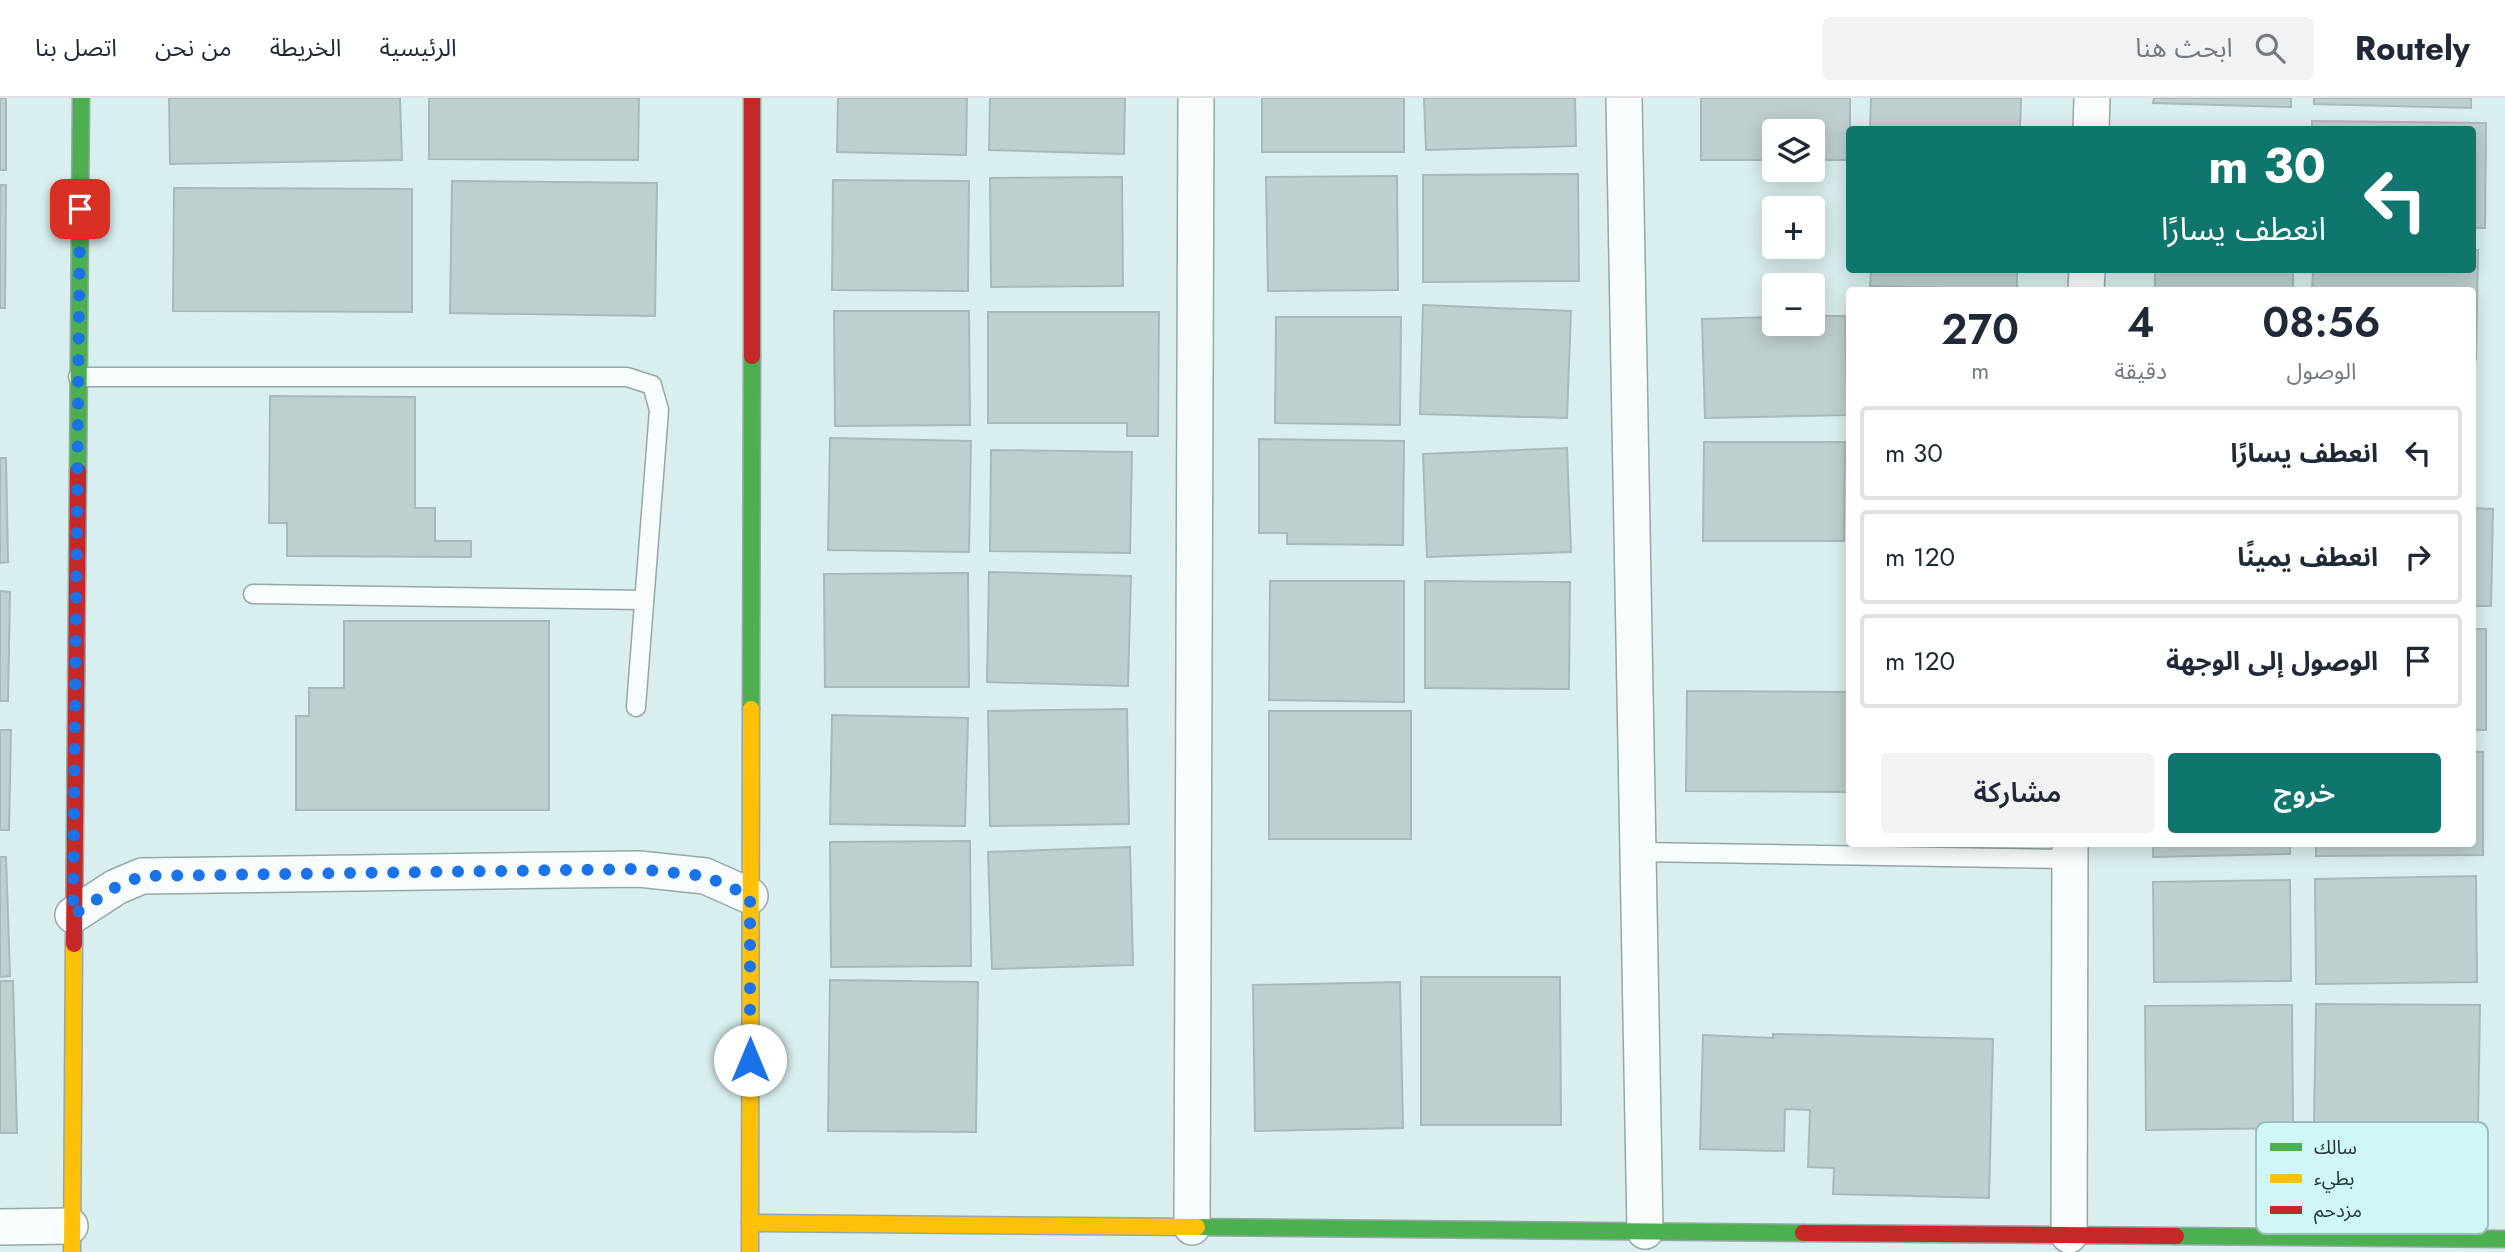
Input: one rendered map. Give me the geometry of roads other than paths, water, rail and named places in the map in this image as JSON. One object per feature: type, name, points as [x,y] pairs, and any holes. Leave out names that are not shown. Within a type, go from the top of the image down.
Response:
[{"type":"street","points":[[0,1227],[71,1239],[81,98]]},
{"type":"street","points":[[750,1252],[752,98]]},
{"type":"street","points":[[1192,1227],[1196,98]]},
{"type":"street","points":[[1624,98],[1645,1231]]},
{"type":"street","points":[[2091,126],[2092,98]]},
{"type":"street","points":[[2069,1235],[2070,851]]},
{"type":"street","points":[[73,915],[116,887],[142,876],[639,869],[705,876],[750,896]]},
{"type":"street","points":[[750,1223],[2505,1239]]},
{"type":"lane","points":[[78,377],[627,377],[652,385],[659,410],[636,707]]},
{"type":"lane","points":[[253,594],[644,600]]},
{"type":"lane","points":[[1638,852],[2070,851]]}]
